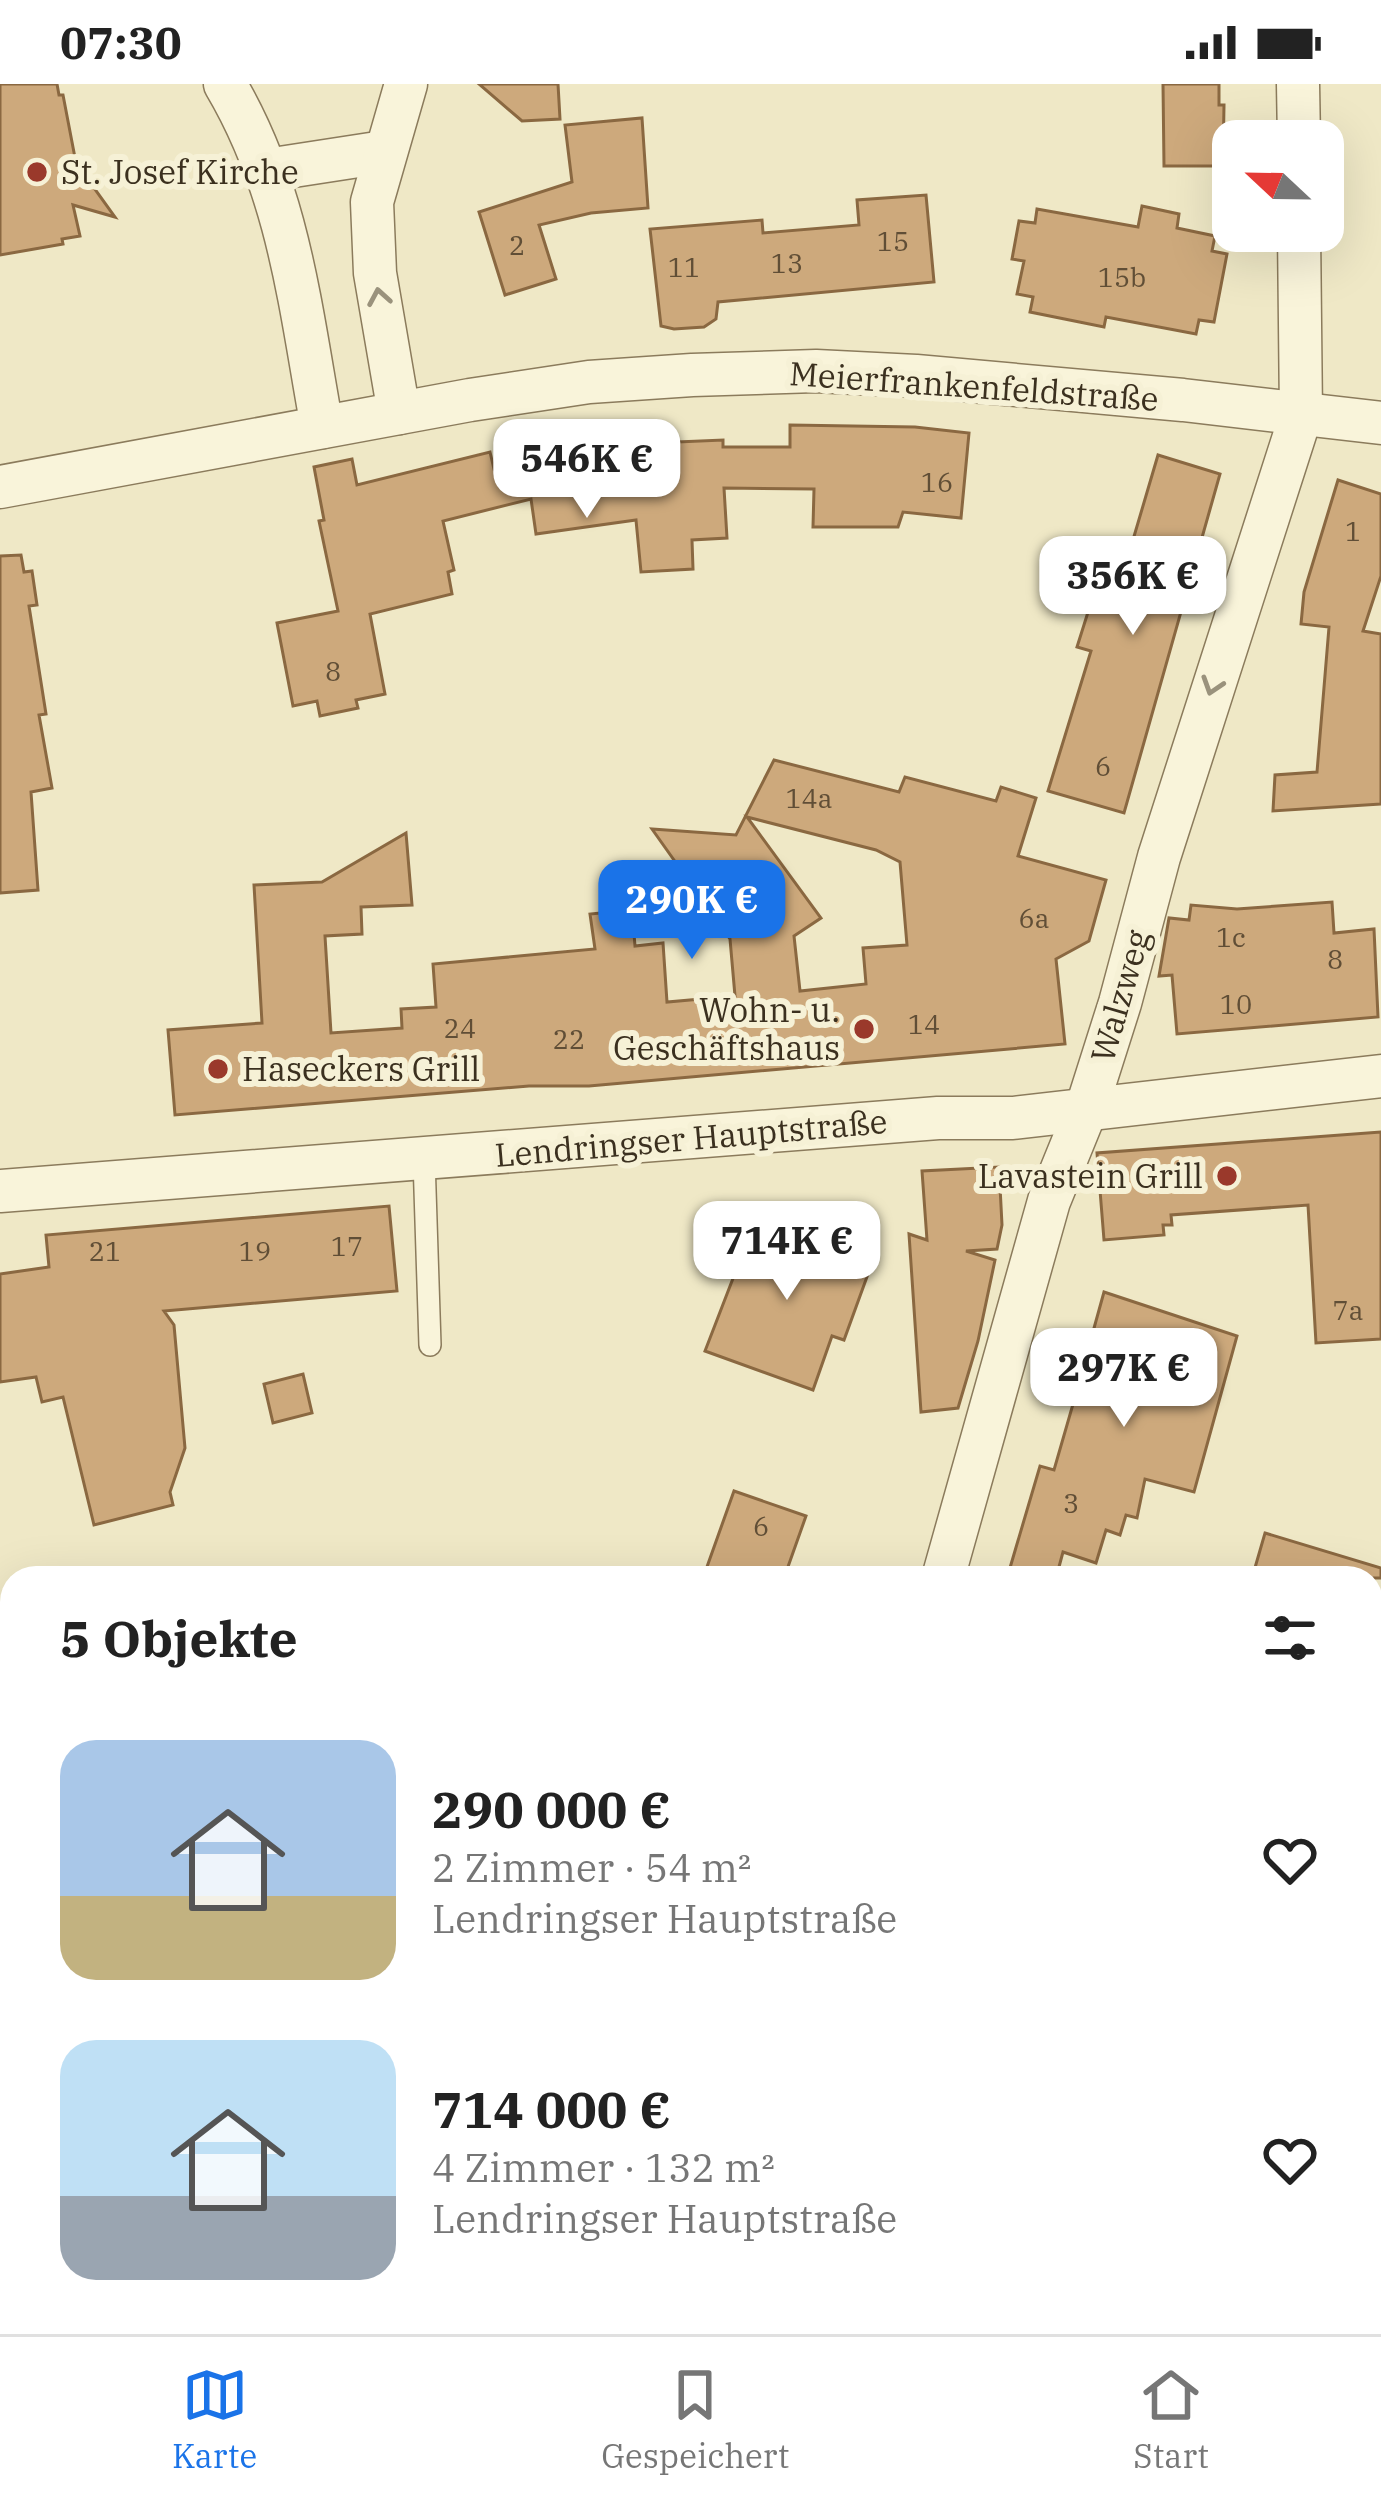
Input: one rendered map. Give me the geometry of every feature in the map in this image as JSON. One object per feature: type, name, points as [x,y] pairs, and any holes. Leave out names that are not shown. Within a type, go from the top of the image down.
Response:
[{"type":"street","points":[[225,84],[249,125],[286,226],[322,427]]},
{"type":"street","points":[[399,412],[375,273],[373,202],[406,84]]},
{"type":"street","points":[[1298,84],[1299,120]]},
{"type":"street","points":[[267,170],[384,152]]},
{"type":"street","name":"Walzweg","points":[[946,1566],[1049,1201],[1086,1110],[1208,698],[1301,415],[1299,252]]},
{"type":"street","name":"Meierfrankenfeldstraße","points":[[0,487],[399,412],[589,382],[816,371],[1183,400],[1381,423]]},
{"type":"street","name":"Lendringser Hauptstraße","points":[[0,1191],[1086,1110],[1381,1076]]},
{"type":"lane","points":[[424,1159],[430,1346]]},
{"type":"building","name":"St. Josef Kirche","points":[[0,84],[57,84],[76,163],[115,217],[73,205],[80,236],[62,239],[63,244],[0,255]]},
{"type":"building","points":[[479,84],[558,84],[560,119],[522,121]]},
{"type":"building","points":[[1163,84],[1219,84],[1224,120],[1212,120],[1212,166],[1164,166]]},
{"type":"building","points":[[642,118],[648,208],[591,213],[539,225],[556,279],[505,295],[479,212],[572,182],[565,125]]},
{"type":"building","points":[[926,195],[934,282],[718,302],[716,319],[704,327],[661,326],[650,229],[762,220],[763,233],[859,225],[857,200]]},
{"type":"building","points":[[1142,206],[1179,214],[1177,228],[1212,235],[1212,252],[1227,254],[1214,322],[1199,320],[1196,334],[1106,317],[1104,327],[1030,312],[1033,297],[1017,294],[1024,261],[1012,259],[1019,221],[1035,223],[1037,209],[1138,227]]},
{"type":"building","points":[[790,425],[969,433],[961,518],[903,512],[898,527],[813,527],[814,489],[724,488],[727,538],[692,540],[693,569],[641,572],[636,520],[536,534],[531,499],[443,521],[454,570],[448,572],[452,594],[370,614],[385,694],[356,700],[358,708],[320,716],[317,701],[293,706],[277,623],[338,611],[319,521],[324,520],[314,467],[352,459],[357,485],[490,452],[494,469],[654,450],[654,443],[723,440],[723,447],[790,447]]},
{"type":"building","points":[[1158,455],[1220,474],[1124,813],[1048,791],[1091,651],[1077,647],[1100,574],[1107,576],[1115,545],[1130,550]]},
{"type":"building","points":[[1338,480],[1381,494],[1381,576],[1363,631],[1381,634],[1381,804],[1273,811],[1275,775],[1317,772],[1329,627],[1301,624],[1304,592]]},
{"type":"building","points":[[21,555],[24,572],[32,571],[37,605],[29,606],[46,714],[39,715],[52,788],[31,792],[38,890],[0,893],[0,556]]},
{"type":"building","points":[[774,760],[899,792],[905,777],[996,801],[1001,787],[1036,798],[1018,856],[1106,880],[1089,941],[1056,959],[1065,1044],[589,1086],[529,1086],[175,1115],[168,1030],[262,1023],[254,885],[322,882],[406,833],[412,905],[361,907],[362,934],[325,936],[331,1033],[402,1028],[401,1009],[436,1007],[433,964],[595,949],[590,914],[632,910],[635,946],[663,943],[667,1002],[735,996],[730,939],[652,829],[736,835]],"holes":[[[747,817],[876,850],[900,862],[907,945],[863,948],[866,984],[800,991],[794,936],[821,918]]]},
{"type":"building","points":[[1332,902],[1334,933],[1374,929],[1378,1017],[1177,1034],[1172,975],[1159,976],[1169,918],[1189,920],[1191,905],[1237,909]]},
{"type":"building","points":[[1381,1132],[1381,1339],[1316,1343],[1308,1205],[1171,1215],[1172,1225],[1163,1225],[1164,1235],[1104,1240],[1097,1153]]},
{"type":"building","points":[[999,1167],[1002,1225],[997,1249],[966,1251],[995,1260],[958,1408],[921,1412],[909,1234],[927,1240],[922,1171]]},
{"type":"building","points":[[389,1206],[397,1291],[164,1311],[174,1325],[185,1448],[170,1492],[173,1505],[94,1525],[63,1397],[42,1402],[36,1377],[0,1382],[0,1274],[49,1267],[46,1235]]},
{"type":"building","points":[[759,1211],[787,1221],[791,1235],[872,1263],[844,1340],[832,1336],[813,1390],[705,1351]]},
{"type":"building","points":[[1104,1292],[1237,1336],[1194,1492],[1145,1479],[1137,1518],[1126,1515],[1120,1535],[1106,1530],[1096,1563],[1063,1552],[1059,1566],[1011,1566],[1040,1466],[1054,1470],[1080,1380],[1070,1377],[1082,1336],[1091,1339]]},
{"type":"building","points":[[303,1374],[312,1413],[273,1423],[264,1384]]},
{"type":"building","points":[[734,1491],[806,1516],[788,1566],[707,1566]]},
{"type":"building","points":[[1265,1533],[1374,1566],[1255,1566]]},
{"type":"place","name":"St. Josef Kirche","points":[[37,172]]},
{"type":"place","name":"Wohn- u. Geschäftshaus","points":[[864,1029]]},
{"type":"place","name":"Haseckers Grill","points":[[218,1069]]},
{"type":"place","name":"Lavastein Grill","points":[[1227,1176]]}]
